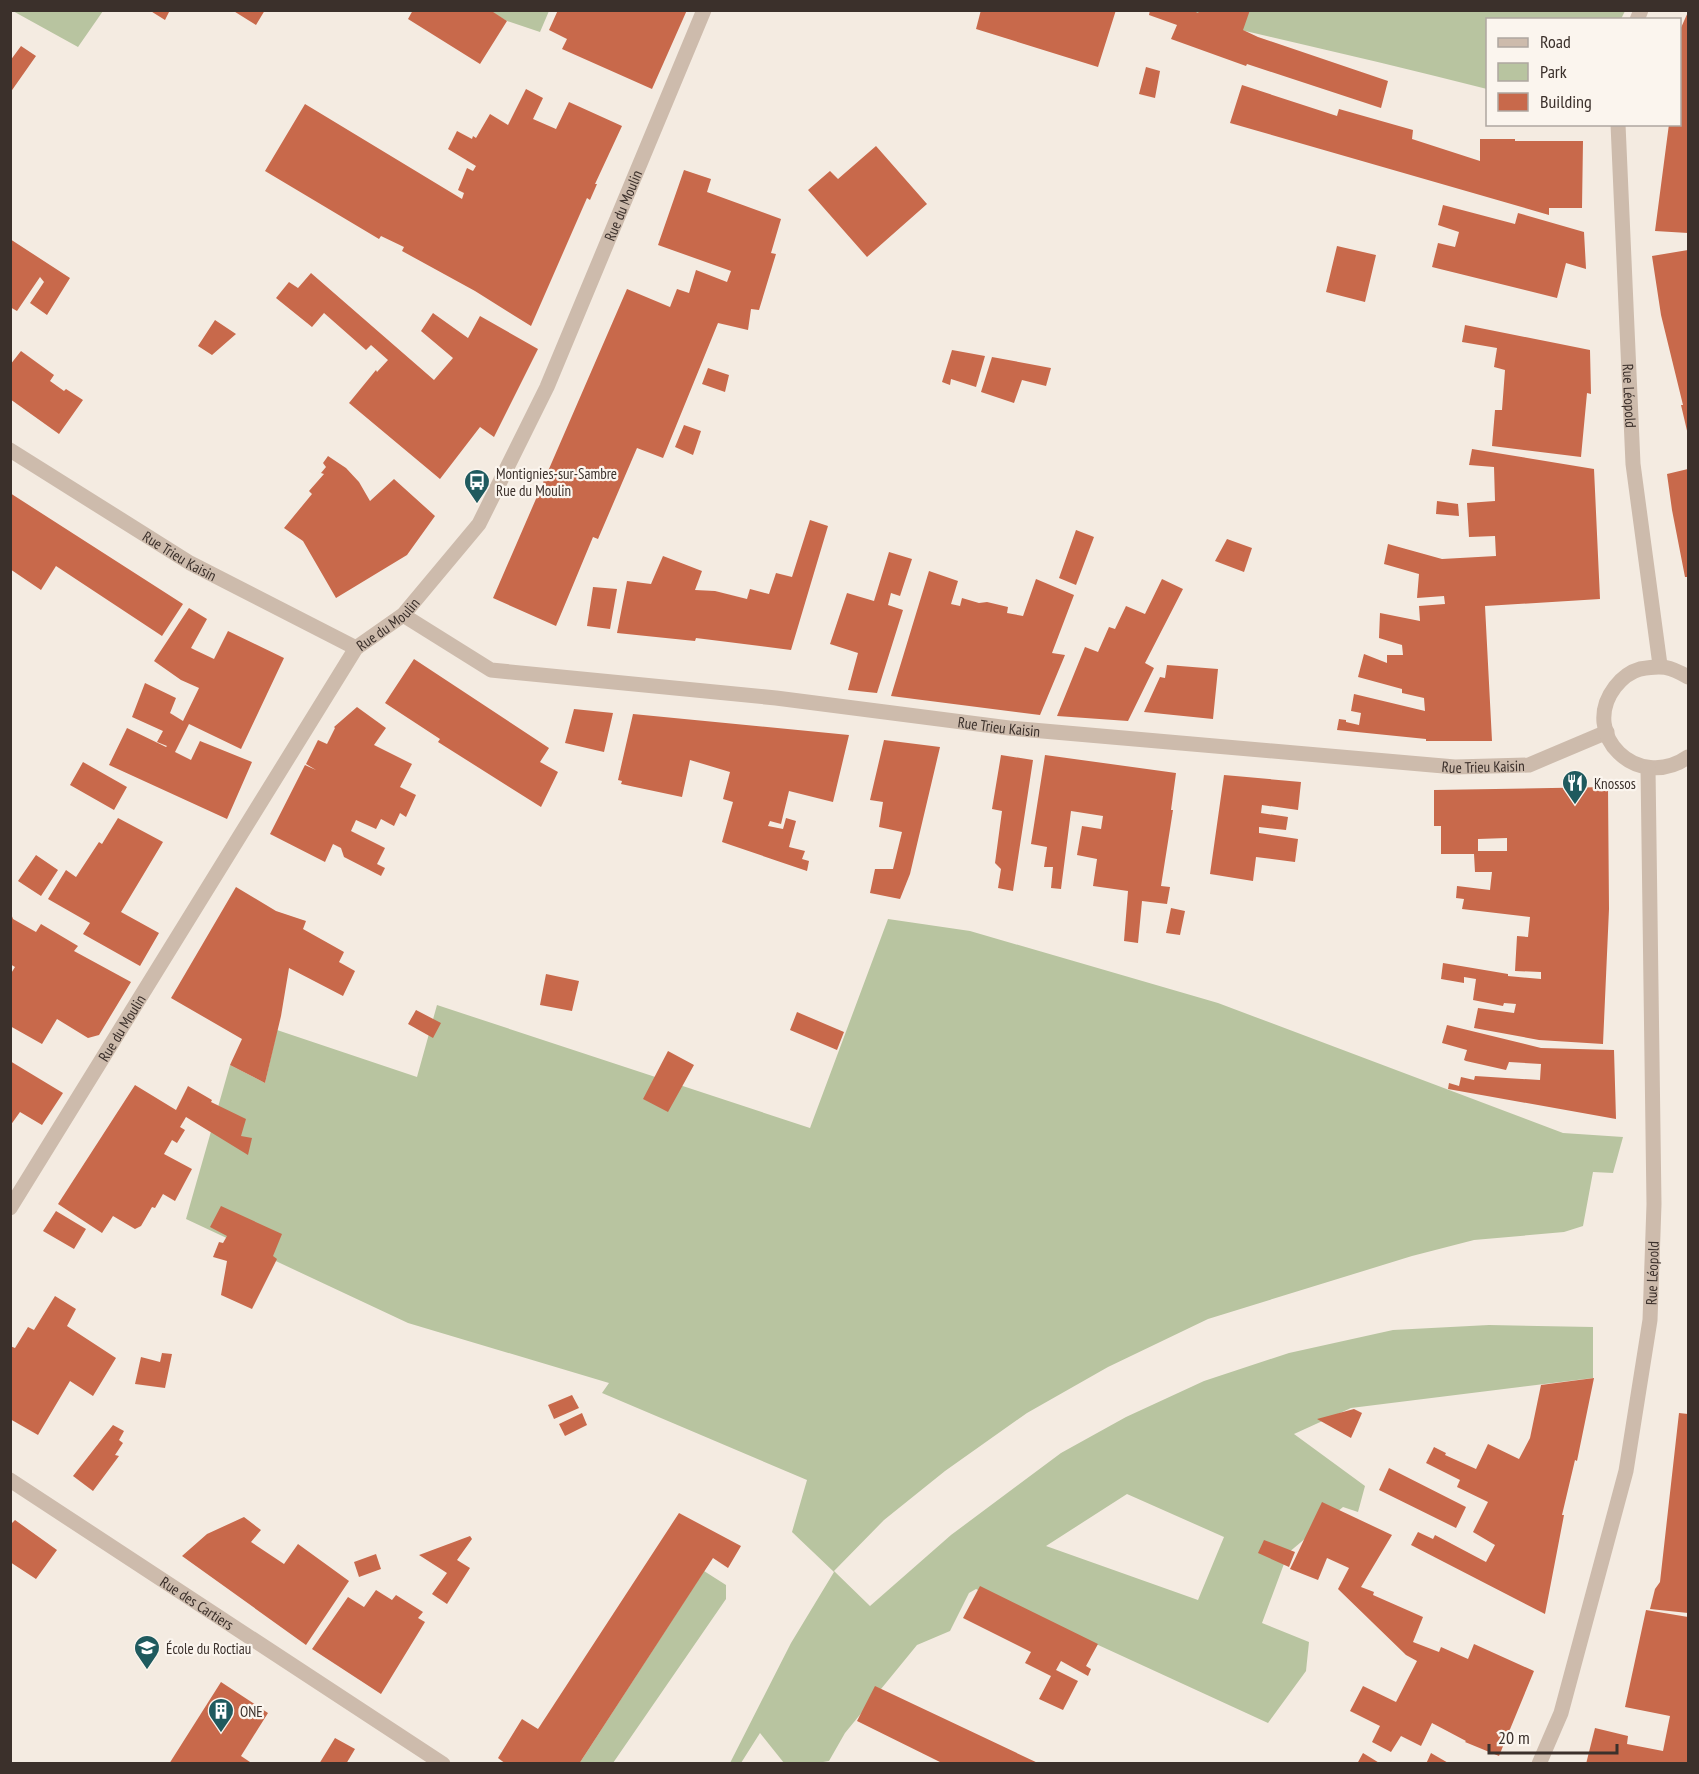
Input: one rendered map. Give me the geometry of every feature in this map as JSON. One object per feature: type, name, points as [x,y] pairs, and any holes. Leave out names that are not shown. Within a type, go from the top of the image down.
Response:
[{"type":"street","name":"Rue du Moulin","points":[[10,1208],[356,648],[403,615],[479,524],[547,387],[704,10]]},
{"type":"street","name":"Rue Léopold","points":[[1618,126],[1633,464],[1660,665]]},
{"type":"street","name":"Rue Trieu Kaisin","points":[[10,450],[190,563],[356,648]]},
{"type":"street","name":"Rue Trieu Kaisin","points":[[403,615],[491,670],[776,698],[1009,728],[1455,767],[1529,765],[1607,732]]},
{"type":"street","points":[[1689,677],[1675,669],[1660,665],[1632,671],[1620,680],[1612,691],[1606,704],[1604,717],[1612,745],[1634,764],[1648,768],[1662,768],[1676,765],[1689,757]]},
{"type":"street","name":"Rue Léopold","points":[[1539,1764],[1561,1713],[1626,1471],[1650,1320],[1654,1204],[1648,768]]},
{"type":"street","name":"Rue des Cartiers","points":[[10,1480],[443,1764]]},
{"type":"green space","points":[[11,10],[103,10],[103,11],[78,47]]},
{"type":"green space","points":[[490,11],[549,11],[540,32],[507,21]]},
{"type":"green space","points":[[1161,11],[1625,11],[1622,18],[1486,18],[1486,89]]},
{"type":"green space","points":[[888,919],[970,931],[1218,1003],[1563,1133],[1623,1137],[1613,1173],[1593,1172],[1583,1226],[1564,1232],[1474,1240],[1412,1256],[1208,1319],[1108,1367],[1027,1413],[945,1471],[884,1520],[834,1571],[870,1606],[951,1535],[1061,1453],[1126,1417],[1204,1381],[1289,1353],[1393,1330],[1489,1325],[1593,1327],[1593,1378],[1351,1408],[1294,1434],[1365,1486],[1358,1512],[1343,1507],[1288,1553],[1262,1623],[1309,1642],[1306,1671],[1268,1723],[976,1589],[969,1593],[950,1631],[917,1645],[845,1733],[829,1761],[784,1763],[760,1733],[741,1763],[730,1763],[791,1643],[834,1572],[792,1532],[807,1480],[602,1393],[609,1383],[408,1323],[186,1219],[230,1065],[265,1083],[277,1030],[417,1077],[437,1005],[810,1128]],"holes":[[[1127,1494],[1224,1537],[1198,1600],[1046,1546]]]},
{"type":"green space","points":[[704,1571],[726,1585],[726,1599],[613,1763],[579,1764]]},
{"type":"building","points":[[149,10],[170,10],[165,20]]},
{"type":"building","points":[[232,10],[265,10],[256,25]]},
{"type":"building","points":[[413,10],[490,10],[507,21],[480,64],[408,19]]},
{"type":"building","points":[[558,10],[687,10],[652,89],[562,49],[567,39],[549,30]]},
{"type":"building","points":[[981,10],[1116,10],[1098,67],[976,29]]},
{"type":"building","points":[[1150,10],[1191,10],[1198,13],[1200,10],[1250,10],[1243,30],[1388,81],[1381,108],[1247,64],[1246,66],[1171,39],[1177,25],[1149,15]]},
{"type":"building","points":[[1688,12],[1688,233],[1655,231],[1669,126],[1681,126],[1681,28]]},
{"type":"building","points":[[21,46],[36,56],[10,93],[10,61]]},
{"type":"building","points":[[1146,67],[1160,71],[1155,98],[1139,94]]},
{"type":"building","points":[[1242,85],[1337,116],[1339,109],[1413,130],[1412,139],[1480,161],[1480,139],[1583,141],[1582,208],[1549,208],[1549,215],[1230,123]]},
{"type":"building","points":[[526,89],[543,98],[533,119],[556,129],[569,102],[622,126],[590,200],[587,198],[531,326],[475,291],[402,251],[404,247],[381,236],[379,239],[265,171],[305,104],[462,199],[464,193],[458,190],[467,168],[473,171],[476,166],[448,149],[457,131],[472,139],[473,136],[476,138],[490,114],[508,125]]},
{"type":"building","points":[[876,146],[927,204],[867,257],[808,190],[830,171],[838,179]]},
{"type":"building","points":[[684,170],[711,179],[707,192],[781,219],[771,253],[776,254],[759,310],[751,309],[748,330],[718,323],[663,458],[637,448],[598,539],[593,537],[556,626],[493,598],[627,289],[670,307],[677,289],[689,293],[696,270],[727,282],[731,271],[658,245]]},
{"type":"building","points":[[1443,205],[1515,224],[1518,213],[1584,232],[1586,269],[1566,263],[1557,298],[1432,267],[1438,243],[1455,247],[1459,232],[1438,225]]},
{"type":"building","points":[[10,239],[70,278],[47,315],[30,303],[44,282],[40,277],[17,311],[10,307]]},
{"type":"building","points":[[1337,246],[1376,255],[1365,302],[1326,292]]},
{"type":"building","points":[[1688,250],[1688,435],[1661,315],[1652,256]]},
{"type":"building","points":[[311,273],[434,380],[453,358],[421,331],[433,313],[468,338],[480,316],[538,349],[494,437],[480,427],[440,479],[349,403],[376,370],[377,372],[388,360],[371,345],[366,350],[324,313],[312,327],[276,298],[289,282],[298,288]]},
{"type":"building","points":[[215,320],[236,334],[212,355],[198,346]]},
{"type":"building","points":[[1465,325],[1590,350],[1591,394],[1587,393],[1581,457],[1492,446],[1495,410],[1502,410],[1505,370],[1494,367],[1497,348],[1462,342]]},
{"type":"building","points":[[952,350],[985,356],[976,387],[951,379],[950,385],[942,382]]},
{"type":"building","points":[[21,351],[54,375],[50,381],[83,400],[59,434],[10,399],[10,365]]},
{"type":"building","points":[[992,357],[1051,368],[1046,386],[1022,380],[1014,403],[981,392]]},
{"type":"building","points":[[708,368],[729,375],[725,392],[702,384]]},
{"type":"building","points":[[684,425],[701,431],[693,455],[675,447]]},
{"type":"building","points":[[1472,449],[1594,469],[1600,599],[1485,606],[1492,741],[1426,741],[1426,739],[1337,730],[1339,719],[1359,725],[1361,713],[1351,711],[1354,694],[1425,711],[1424,698],[1402,693],[1402,689],[1358,677],[1364,654],[1387,663],[1387,655],[1403,655],[1402,645],[1379,638],[1380,613],[1420,621],[1419,606],[1445,604],[1444,596],[1417,598],[1419,574],[1384,564],[1388,544],[1442,559],[1496,556],[1495,536],[1469,537],[1467,503],[1495,501],[1494,467],[1469,465]]},
{"type":"building","points":[[328,456],[346,468],[359,482],[370,501],[394,479],[435,516],[407,555],[336,598],[303,541],[284,528],[312,494],[309,491],[324,474],[321,473],[326,467],[323,463]]},
{"type":"building","points":[[1688,469],[1688,577],[1685,577],[1667,474]]},
{"type":"building","points":[[10,493],[183,604],[162,636],[56,566],[41,590],[10,569]]},
{"type":"building","points":[[1437,501],[1458,504],[1459,516],[1436,514]]},
{"type":"building","points":[[810,520],[828,526],[791,650],[696,638],[695,641],[617,633],[627,581],[651,584],[663,556],[702,571],[695,590],[715,591],[747,599],[750,589],[769,594],[776,573],[792,577]]},
{"type":"building","points":[[1076,530],[1094,537],[1076,585],[1059,578]]},
{"type":"building","points":[[1227,539],[1252,548],[1244,572],[1215,561]]},
{"type":"building","points":[[889,552],[912,559],[900,596],[891,593],[888,605],[903,610],[877,693],[848,690],[858,653],[830,644],[847,593],[874,601]]},
{"type":"building","points":[[929,571],[958,581],[951,604],[960,606],[962,598],[1008,607],[1007,613],[1023,616],[1036,579],[1074,595],[1052,653],[1065,655],[1040,715],[891,696]]},
{"type":"building","points":[[1162,579],[1183,589],[1145,663],[1154,668],[1128,721],[1057,716],[1085,647],[1098,652],[1109,627],[1115,629],[1126,606],[1145,614]]},
{"type":"building","points":[[593,587],[617,589],[610,629],[587,626]]},
{"type":"building","points":[[189,608],[207,619],[191,648],[214,659],[228,631],[284,658],[241,749],[189,724],[175,752],[191,760],[200,741],[252,762],[227,819],[109,765],[127,728],[166,747],[167,746],[157,742],[163,731],[132,717],[145,683],[176,698],[170,713],[183,721],[199,688],[181,680],[154,661]]},
{"type":"building","points":[[414,659],[549,748],[540,762],[558,772],[541,807],[438,742],[440,739],[385,703]]},
{"type":"building","points":[[1167,665],[1218,669],[1213,719],[1144,712],[1160,677],[1165,678]]},
{"type":"building","points":[[357,707],[386,728],[374,745],[412,764],[400,787],[416,795],[406,817],[400,813],[394,826],[381,819],[376,829],[356,820],[351,831],[385,848],[377,864],[385,868],[381,876],[344,857],[341,848],[333,844],[325,862],[270,834],[305,765],[316,770],[306,764],[318,740],[327,744],[334,727]]},
{"type":"building","points":[[574,709],[613,713],[604,752],[565,743]]},
{"type":"building","points":[[633,714],[849,735],[833,802],[789,791],[781,824],[770,821],[768,826],[783,829],[786,818],[796,821],[789,847],[805,851],[802,859],[809,861],[807,871],[722,842],[733,802],[723,799],[730,772],[690,760],[682,797],[621,784],[622,781],[618,780]]},
{"type":"building","points":[[884,740],[940,747],[910,874],[900,899],[870,893],[875,869],[893,869],[902,832],[879,827],[883,802],[870,800]]},
{"type":"building","points":[[1001,755],[1033,760],[1013,891],[998,888],[1001,869],[995,863],[1002,811],[992,809]]},
{"type":"building","points":[[1045,755],[1176,773],[1171,810],[1173,810],[1161,886],[1170,887],[1167,904],[1142,901],[1138,943],[1124,941],[1128,891],[1093,886],[1097,859],[1077,855],[1082,826],[1101,829],[1103,816],[1071,811],[1061,889],[1051,888],[1053,867],[1044,867],[1047,847],[1031,844]]},
{"type":"building","points":[[83,762],[127,787],[114,810],[70,785]]},
{"type":"building","points":[[1224,775],[1301,782],[1298,810],[1262,805],[1261,813],[1288,817],[1286,830],[1259,827],[1259,833],[1298,839],[1295,862],[1256,857],[1253,881],[1210,874]]},
{"type":"building","points":[[1608,787],[1609,909],[1603,1044],[1539,1040],[1474,1028],[1478,1008],[1514,1013],[1516,1004],[1504,1003],[1503,1006],[1473,1000],[1476,979],[1464,977],[1464,983],[1441,979],[1443,963],[1508,974],[1508,976],[1541,979],[1541,972],[1515,971],[1517,936],[1528,937],[1530,917],[1462,909],[1464,899],[1456,898],[1457,886],[1490,890],[1492,872],[1475,872],[1474,854],[1441,854],[1441,826],[1434,826],[1434,790]],"holes":[[[1507,838],[1507,851],[1478,851],[1478,839]]]},
{"type":"building","points":[[118,818],[163,842],[121,912],[159,933],[140,966],[83,934],[90,923],[48,899],[66,870],[76,877],[99,842],[102,844]]},
{"type":"building","points":[[36,855],[58,870],[41,896],[18,881]]},
{"type":"building","points":[[236,887],[276,911],[306,921],[303,929],[344,952],[339,962],[355,971],[343,996],[289,968],[281,1016],[265,1083],[230,1065],[242,1039],[171,998]]},
{"type":"building","points":[[1171,908],[1185,911],[1180,935],[1166,933]]},
{"type":"building","points":[[10,911],[13,919],[36,932],[41,924],[78,946],[74,951],[131,982],[99,1035],[88,1038],[57,1019],[42,1044],[10,1026],[10,975],[15,967],[10,964]]},
{"type":"building","points":[[546,974],[579,981],[572,1011],[540,1005]]},
{"type":"building","points":[[416,1010],[441,1023],[433,1038],[408,1024]]},
{"type":"building","points":[[797,1012],[844,1032],[837,1050],[790,1030]]},
{"type":"building","points":[[1447,1025],[1541,1048],[1614,1050],[1616,1119],[1448,1089],[1449,1083],[1459,1086],[1461,1077],[1474,1080],[1475,1076],[1540,1080],[1541,1064],[1509,1062],[1506,1070],[1466,1061],[1464,1060],[1467,1050],[1442,1043]]},
{"type":"building","points":[[668,1051],[694,1065],[668,1112],[643,1099]]},
{"type":"building","points":[[10,1061],[63,1093],[42,1125],[20,1112],[10,1126]]},
{"type":"building","points":[[135,1085],[176,1110],[188,1086],[212,1100],[211,1102],[246,1119],[241,1136],[252,1138],[248,1155],[186,1117],[180,1127],[185,1130],[177,1143],[172,1140],[164,1154],[192,1169],[175,1201],[163,1194],[141,1226],[135,1229],[113,1216],[102,1233],[58,1204]]},
{"type":"building","points":[[221,1206],[282,1234],[273,1256],[277,1259],[252,1309],[221,1295],[227,1261],[213,1257],[219,1242],[223,1243],[227,1236],[210,1227]]},
{"type":"building","points":[[56,1211],[86,1229],[74,1249],[43,1231]]},
{"type":"building","points":[[55,1296],[76,1309],[67,1326],[116,1358],[93,1396],[70,1381],[38,1435],[10,1419],[10,1346],[15,1348],[28,1327],[34,1330]]},
{"type":"building","points":[[162,1353],[172,1354],[165,1388],[135,1384],[141,1357],[160,1362]]},
{"type":"building","points":[[1594,1378],[1577,1461],[1575,1460],[1562,1515],[1564,1515],[1545,1614],[1411,1545],[1418,1532],[1433,1539],[1435,1535],[1486,1562],[1495,1545],[1473,1532],[1488,1502],[1457,1487],[1460,1480],[1426,1463],[1434,1447],[1446,1453],[1445,1455],[1476,1469],[1488,1444],[1519,1459],[1530,1438],[1541,1385]]},
{"type":"building","points":[[572,1395],[579,1408],[554,1419],[548,1405]]},
{"type":"building","points":[[1354,1409],[1362,1413],[1351,1438],[1317,1419]]},
{"type":"building","points":[[582,1413],[587,1425],[565,1436],[559,1424]]},
{"type":"building","points":[[1679,1413],[1688,1414],[1688,1613],[1650,1609],[1655,1589],[1660,1582]]},
{"type":"building","points":[[113,1425],[124,1431],[119,1440],[123,1443],[115,1455],[119,1456],[93,1491],[73,1476]]},
{"type":"building","points":[[1389,1468],[1466,1507],[1456,1528],[1379,1490]]},
{"type":"building","points":[[1322,1502],[1392,1535],[1361,1587],[1374,1592],[1373,1595],[1423,1617],[1413,1642],[1439,1652],[1441,1647],[1468,1659],[1474,1644],[1534,1671],[1499,1756],[1465,1742],[1432,1723],[1421,1746],[1401,1736],[1391,1752],[1372,1742],[1380,1726],[1350,1711],[1363,1686],[1396,1702],[1417,1661],[1406,1655],[1338,1589],[1349,1568],[1327,1558],[1318,1580],[1290,1569]]},
{"type":"building","points":[[679,1513],[741,1546],[728,1568],[713,1558],[579,1764],[506,1764],[498,1758],[522,1719],[538,1729]]},
{"type":"building","points":[[244,1517],[261,1530],[251,1542],[284,1564],[298,1544],[349,1581],[306,1645],[182,1556],[207,1534]]},
{"type":"building","points":[[15,1520],[57,1550],[36,1579],[10,1562],[10,1525]]},
{"type":"building","points":[[470,1536],[472,1539],[457,1560],[470,1568],[447,1604],[432,1594],[447,1573],[419,1555]]},
{"type":"building","points":[[1264,1540],[1295,1552],[1289,1567],[1258,1553]]},
{"type":"building","points":[[376,1554],[381,1569],[359,1577],[354,1562]]},
{"type":"building","points":[[980,1586],[1098,1644],[1086,1666],[1091,1669],[1088,1676],[1061,1661],[1056,1670],[1078,1681],[1063,1710],[1039,1699],[1051,1676],[1025,1663],[1031,1652],[963,1618]]},
{"type":"building","points":[[376,1590],[392,1600],[396,1595],[423,1612],[418,1618],[425,1622],[381,1694],[312,1649],[348,1597],[364,1607]]},
{"type":"building","points":[[1646,1610],[1688,1617],[1688,1764],[1586,1764],[1595,1728],[1628,1736],[1627,1744],[1663,1751],[1670,1716],[1625,1707]]},
{"type":"building","name":"ONE","points":[[221,1682],[268,1713],[241,1756],[253,1764],[169,1764]]},
{"type":"building","points":[[875,1686],[1040,1764],[944,1764],[857,1721]]},
{"type":"building","points":[[335,1738],[355,1749],[346,1764],[319,1764]]},
{"type":"building","points":[[1363,1753],[1381,1764],[1357,1764]]},
{"type":"building","points":[[1431,1753],[1450,1764],[1426,1764]]},
{"type":"place","name":"Montignies-sur-Sambre Rue du Moulin","points":[[477,505]]},
{"type":"place","name":"Knossos","points":[[1575,806]]},
{"type":"place","name":"École du Roctiau","points":[[147,1671]]},
{"type":"place","name":"ONE","points":[[221,1734]]}]
